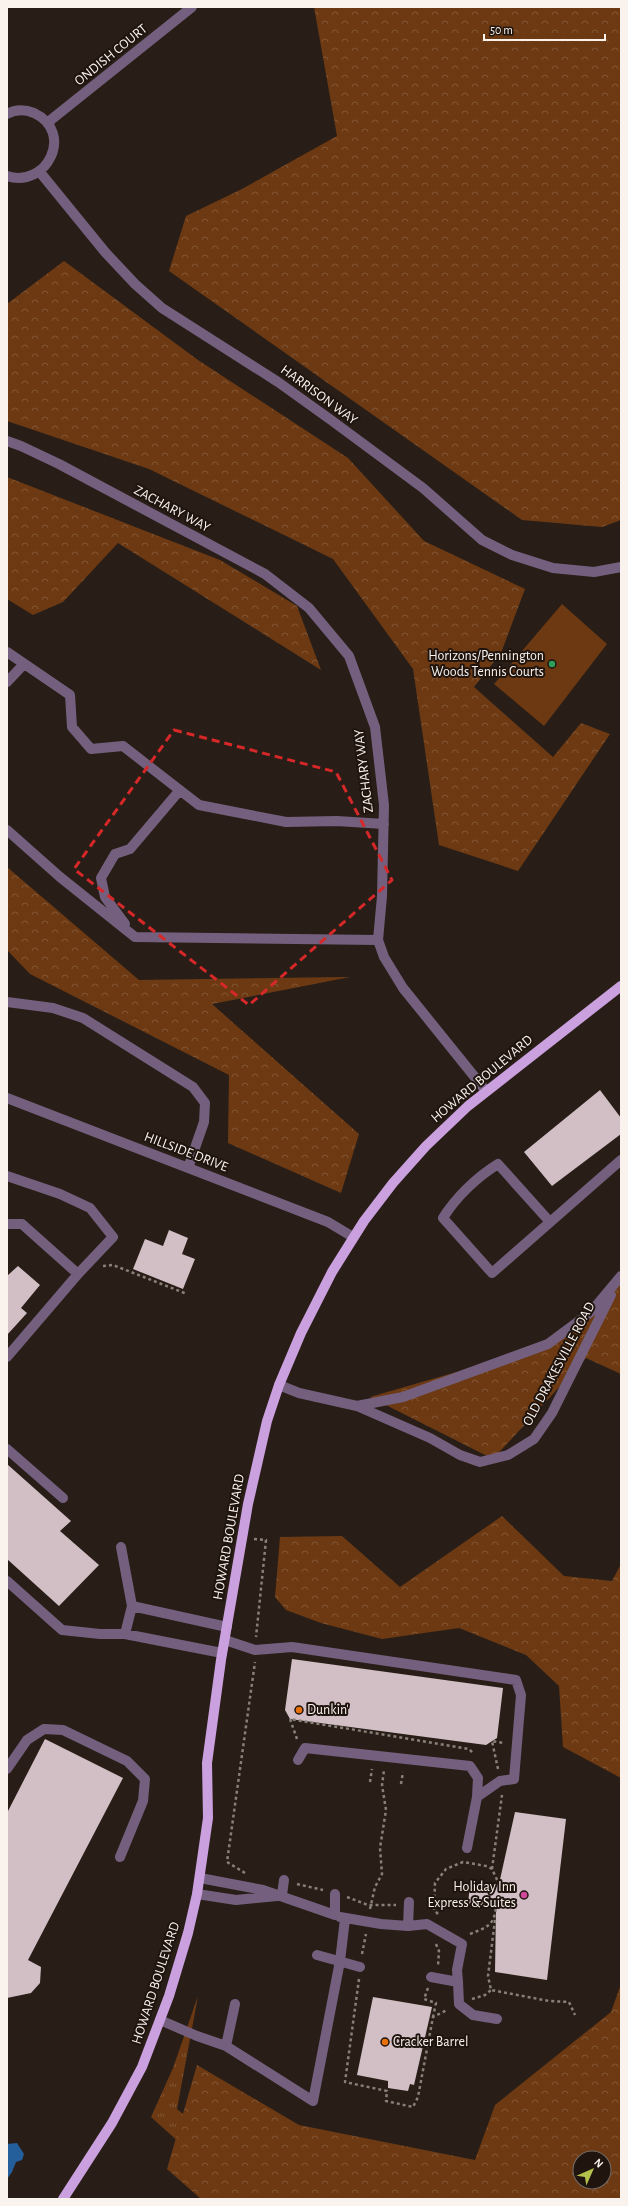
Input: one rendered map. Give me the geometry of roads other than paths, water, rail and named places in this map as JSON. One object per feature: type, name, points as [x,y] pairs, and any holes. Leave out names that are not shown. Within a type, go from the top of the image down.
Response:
[{"type":"main road","name":"HOWARD BOULEVARD","points":[[63,2199],[112,2123],[142,2067],[183,1953],[200,1878],[208,1818],[207,1763],[222,1653],[228,1627],[242,1538],[260,1448],[279,1385],[318,1299],[353,1237],[394,1182],[421,1151],[486,1091],[621,986]]},
{"type":"street","name":"ONDISH COURT","points":[[47,123],[192,7]]},
{"type":"street","points":[[7,114],[21,109],[40,116],[47,123],[53,133],[55,146],[46,164],[33,175],[17,179],[7,176]]},
{"type":"street","name":"HARRISON WAY","points":[[39,171],[105,252],[135,284],[162,308],[278,382],[331,420],[423,488],[482,540],[512,555],[553,568],[594,572],[621,567]]},
{"type":"street","name":"ZACHARY WAY","points":[[7,441],[58,464],[265,574],[309,608],[349,656],[374,727],[384,805],[382,896],[378,940],[384,957],[403,988],[486,1091]]},
{"type":"street","points":[[7,652],[70,695],[72,727],[90,749],[123,746],[199,805],[286,822],[337,821],[384,824]]},
{"type":"street","points":[[7,682],[24,664]]},
{"type":"street","points":[[135,937],[105,897],[102,878],[115,854],[130,849],[180,790]]},
{"type":"street","points":[[7,830],[60,877],[135,937],[378,940]]},
{"type":"street","points":[[7,1002],[53,1008],[83,1018],[194,1086],[205,1104],[204,1122],[188,1168]]},
{"type":"street","name":"HILLSIDE DRIVE","points":[[7,1098],[328,1222],[353,1237]]},
{"type":"street","points":[[550,1222],[498,1164],[485,1173],[451,1205],[444,1218],[492,1273],[621,1160]]},
{"type":"street","points":[[7,1176],[60,1194],[90,1208],[113,1237],[78,1274],[7,1357]]},
{"type":"street","points":[[7,1224],[22,1224],[78,1274]]},
{"type":"street","name":"OLD DRAKESVILLE ROAD","points":[[358,1406],[402,1397],[548,1344],[591,1312],[620,1276]]},
{"type":"street","name":"OLD DRAKESVILLE ROAD","points":[[279,1385],[299,1393],[358,1406],[430,1438],[460,1455],[473,1460],[480,1462],[508,1455],[534,1439],[552,1413],[620,1276]]},
{"type":"street","points":[[7,1449],[63,1498]]},
{"type":"street","points":[[121,1548],[132,1606],[125,1634]]},
{"type":"street","points":[[7,1581],[62,1630],[100,1634],[125,1634],[222,1653]]},
{"type":"street","points":[[132,1606],[228,1627]]},
{"type":"street","points":[[225,1640],[255,1650],[292,1647],[516,1680],[521,1695],[514,1779],[500,1781],[476,1797]]},
{"type":"street","points":[[7,1769],[27,1740],[44,1729],[63,1730],[127,1761],[145,1779],[143,1801],[120,1857]]},
{"type":"street","points":[[298,1760],[305,1748],[385,1758],[470,1766],[478,1778],[467,1848]]},
{"type":"street","points":[[200,1878],[282,1895],[340,1917],[408,1926],[427,1924],[462,1944],[457,1970],[459,2004],[473,2015],[497,2019]]},
{"type":"street","points":[[282,1895],[284,1880]]},
{"type":"street","points":[[197,1894],[236,1900],[282,1895]]},
{"type":"street","points":[[160,2020],[226,2046],[313,2101],[340,1961],[340,1917],[335,1894]]},
{"type":"street","points":[[405,1903],[408,1926]]},
{"type":"street","points":[[317,1955],[360,1967]]},
{"type":"street","points":[[431,1977],[458,1982]]},
{"type":"street","points":[[226,2046],[235,2004]]},
{"type":"water","points":[[17,2143],[24,2154],[22,2160],[16,2162],[7,2179],[7,2144]]},
{"type":"place","name":"Horizons/Pennington Woods Tennis Courts","points":[[552,664]]},
{"type":"place","name":"Dunkin'","points":[[299,1710]]},
{"type":"place","name":"Holiday Inn Express & Suites","points":[[524,1895]]},
{"type":"place","name":"Cracker Barrel","points":[[385,2042]]}]
